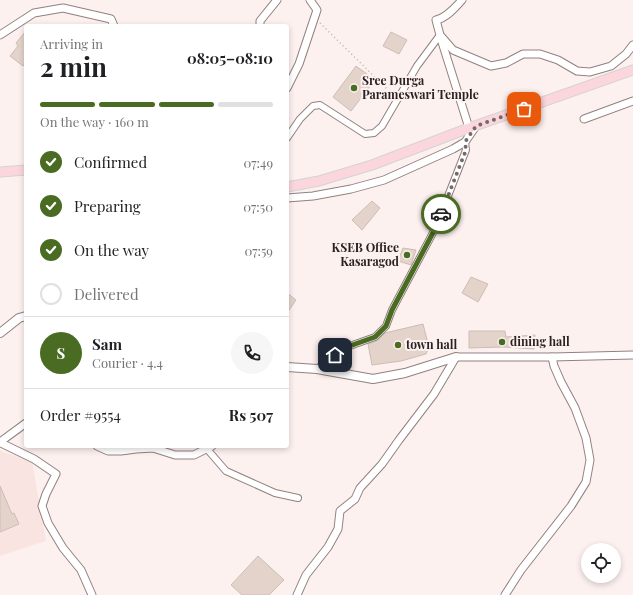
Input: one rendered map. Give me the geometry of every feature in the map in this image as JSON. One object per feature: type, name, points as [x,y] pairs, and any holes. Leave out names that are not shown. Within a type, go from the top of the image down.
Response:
[{"type":"main road","points":[[289,187],[319,181],[372,165],[472,127],[633,70]]},
{"type":"main road","points":[[0,172],[24,170]]},
{"type":"main road","points":[[0,333],[19,318],[24,317]]},
{"type":"main road","points":[[289,367],[317,369],[373,379],[405,373],[456,357]]},
{"type":"street","points":[[260,24],[260,21],[277,0]]},
{"type":"street","points":[[289,84],[299,64],[317,10],[310,0]]},
{"type":"street","points":[[317,369],[344,348],[375,337],[386,326],[392,310],[435,229],[466,150],[465,142],[472,127],[436,20],[441,19],[451,12],[462,0]]},
{"type":"street","points":[[0,35],[34,13],[63,8],[111,19],[113,24]]},
{"type":"street","points":[[440,35],[453,50],[491,66],[506,63],[523,54],[540,54],[558,60],[577,71],[590,72],[611,66],[626,54],[633,45]]},
{"type":"street","points":[[289,135],[300,119],[313,106],[320,105],[364,134],[374,133],[382,126],[417,66],[440,35]]},
{"type":"street","points":[[584,119],[633,101]]},
{"type":"street","points":[[289,198],[313,196],[351,189],[384,180],[453,149],[465,142]]},
{"type":"street","points":[[297,595],[306,575],[328,547],[338,529],[340,511],[355,499],[360,488],[382,464],[434,394],[456,357],[633,355]]},
{"type":"street","points":[[504,595],[521,570],[571,506],[586,482],[590,460],[586,438],[575,408],[554,366],[552,357]]},
{"type":"street","points":[[24,425],[0,443],[34,459],[56,474],[42,506],[48,523],[63,548],[80,570],[92,595]]},
{"type":"street","points":[[101,448],[108,451],[154,448],[175,455],[194,455],[207,448]]},
{"type":"street","points":[[210,448],[226,471],[275,494],[298,498]]},
{"type":"path","points":[[315,17],[397,99]]},
{"type":"shaded area","points":[[0,450],[32,461],[46,541],[0,556]]},
{"type":"building","points":[[391,32],[407,40],[399,54],[383,46]]},
{"type":"building","points":[[24,33],[23,66],[10,56],[18,46],[16,43]]},
{"type":"building","name":"Sree Durga Parameswari Temple","points":[[356,66],[375,80],[351,111],[333,97]]},
{"type":"building","points":[[372,201],[380,208],[362,230],[352,220]]},
{"type":"building","name":"KSEB Office Kasaragod","points":[[403,248],[416,250],[411,265],[398,261]]},
{"type":"building","points":[[471,277],[488,284],[478,302],[462,293]]},
{"type":"building","points":[[289,295],[296,300],[289,310]]},
{"type":"building","name":"town hall","points":[[423,324],[429,347],[426,354],[401,361],[372,365],[368,344],[378,340],[385,333]]},
{"type":"building","name":"dining hall","points":[[469,331],[505,331],[506,337],[535,335],[534,349],[504,347],[469,348]]},
{"type":"building","points":[[0,486],[12,514],[14,513],[19,524],[0,532]]},
{"type":"building","points":[[258,556],[284,580],[269,595],[242,595],[231,585]]},
{"type":"way so far","points":[[441,214],[462,163],[466,150],[465,142],[476,126],[524,109]]},
{"type":"place","name":"Sree Durga Parameswari Temple","points":[[354,88]]},
{"type":"place","name":"KSEB Office Kasaragod","points":[[407,255]]},
{"type":"place","name":"dining hall","points":[[502,342]]},
{"type":"place","name":"town hall","points":[[398,345]]},
{"type":"route","points":[[335,355],[344,348],[375,337],[386,326],[392,310],[435,229],[441,214]]}]
